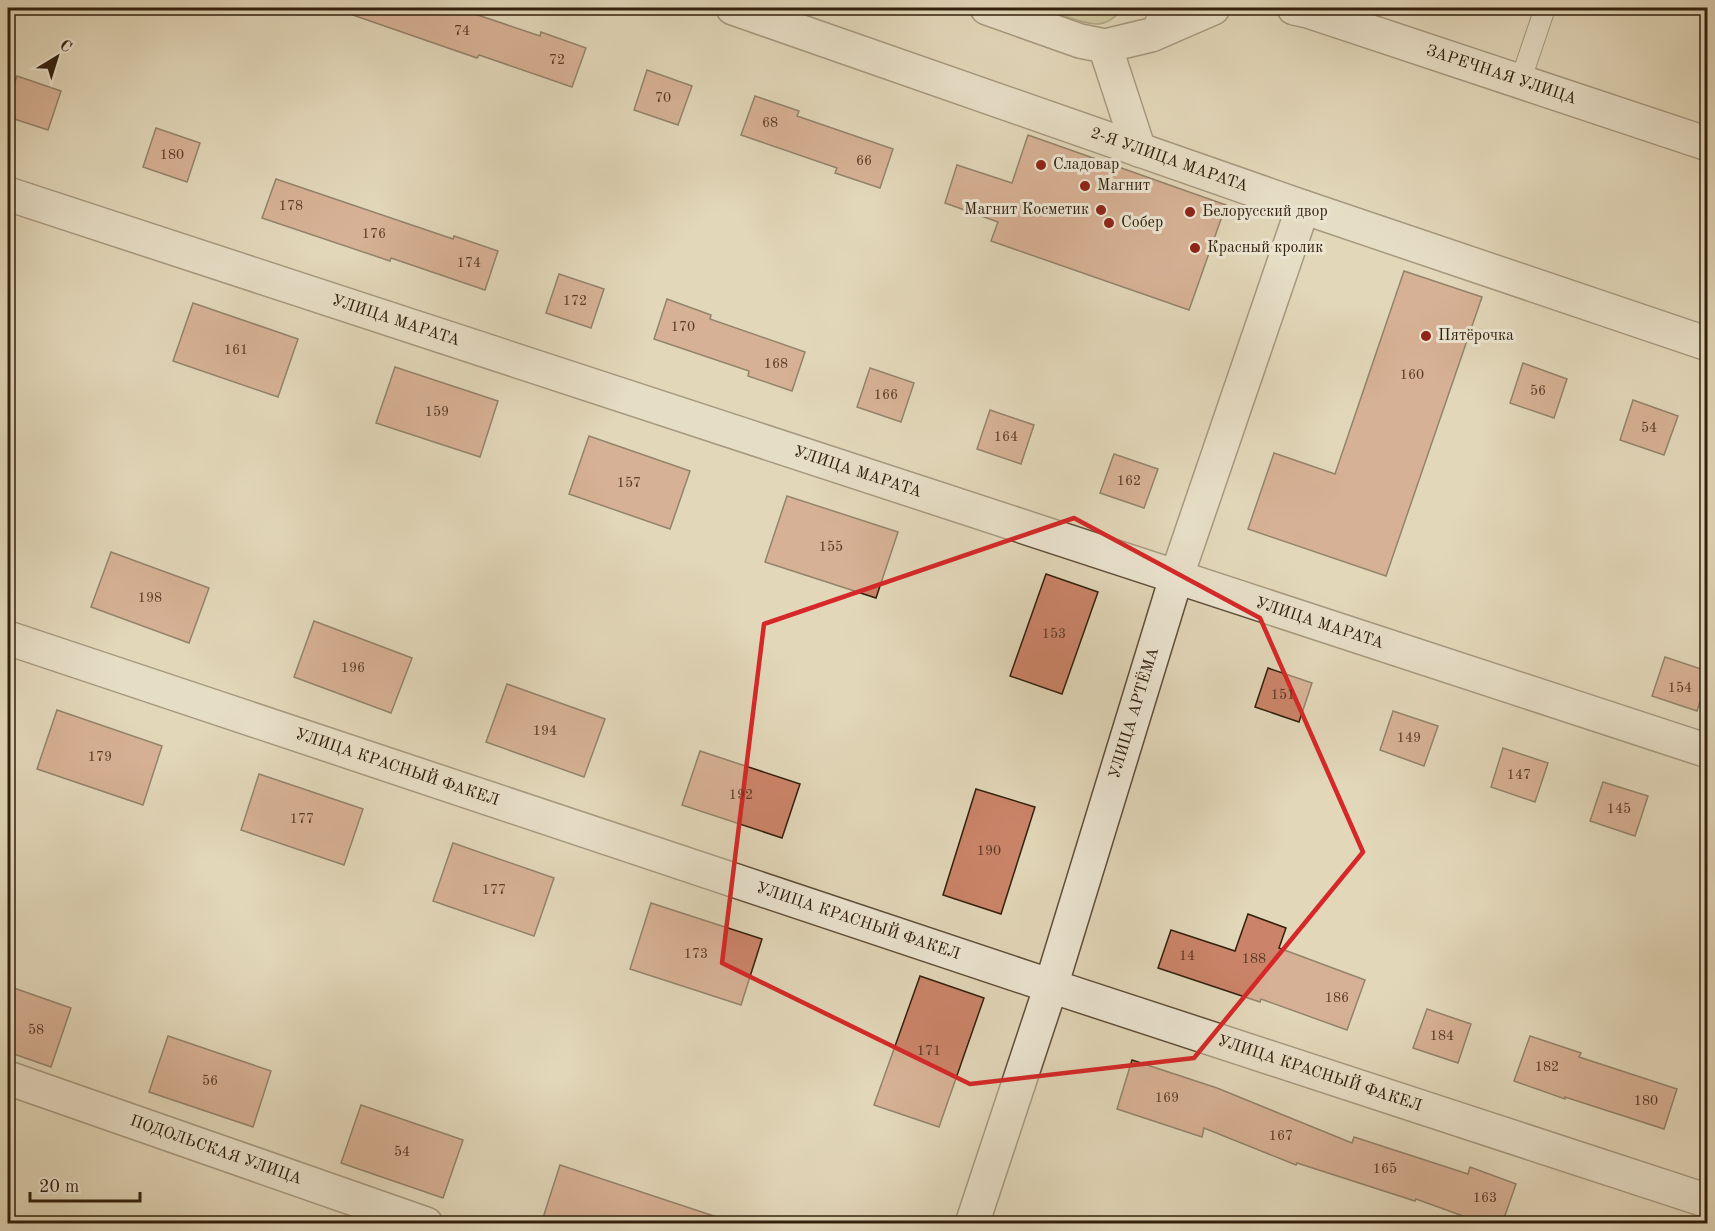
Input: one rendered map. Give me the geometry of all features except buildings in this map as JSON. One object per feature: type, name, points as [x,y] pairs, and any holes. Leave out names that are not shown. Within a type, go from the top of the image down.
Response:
[{"type":"street","name":"2-Я УЛИЦА МАРАТА","points":[[733,8],[1303,207],[1707,344]]},
{"type":"street","points":[[987,8],[1080,41],[1105,46],[1155,21],[1213,8]]},
{"type":"street","name":"ЗАРЕЧНАЯ УЛИЦА","points":[[1294,8],[1707,144]]},
{"type":"street","points":[[1105,46],[1139,150]]},
{"type":"street","name":"УЛИЦА МАРАТА","points":[[8,194],[1707,751]]},
{"type":"street","name":"УЛИЦА АРТЁМА","points":[[972,1224],[1051,986],[1176,578],[1303,207]]},
{"type":"street","name":"УЛИЦА КРАСНЫЙ ФАКЕЛ","points":[[8,638],[1051,986],[1707,1201]]},
{"type":"street","name":"ПОДОЛЬСКАЯ УЛИЦА","points":[[8,1078],[426,1224]]},
{"type":"lane","points":[[1520,82],[1545,8]]},
{"type":"highlighted area","points":[[1074,518],[1260,618],[1363,852],[1194,1058],[970,1084],[722,963],[764,624]]},
{"type":"green space","points":[[1044,8],[1106,8],[1120,12],[1108,21],[1093,24]]},
{"type":"place","name":"Сладовар","points":[[1041,165]]},
{"type":"place","name":"Магнит","points":[[1085,186]]},
{"type":"place","name":"Магнит Косметик","points":[[1101,210]]},
{"type":"place","name":"Белорусский двор","points":[[1190,212]]},
{"type":"place","name":"Собер","points":[[1109,223]]},
{"type":"place","name":"Красный кролик","points":[[1195,248]]},
{"type":"place","name":"Пятёрочка","points":[[1426,336]]}]
